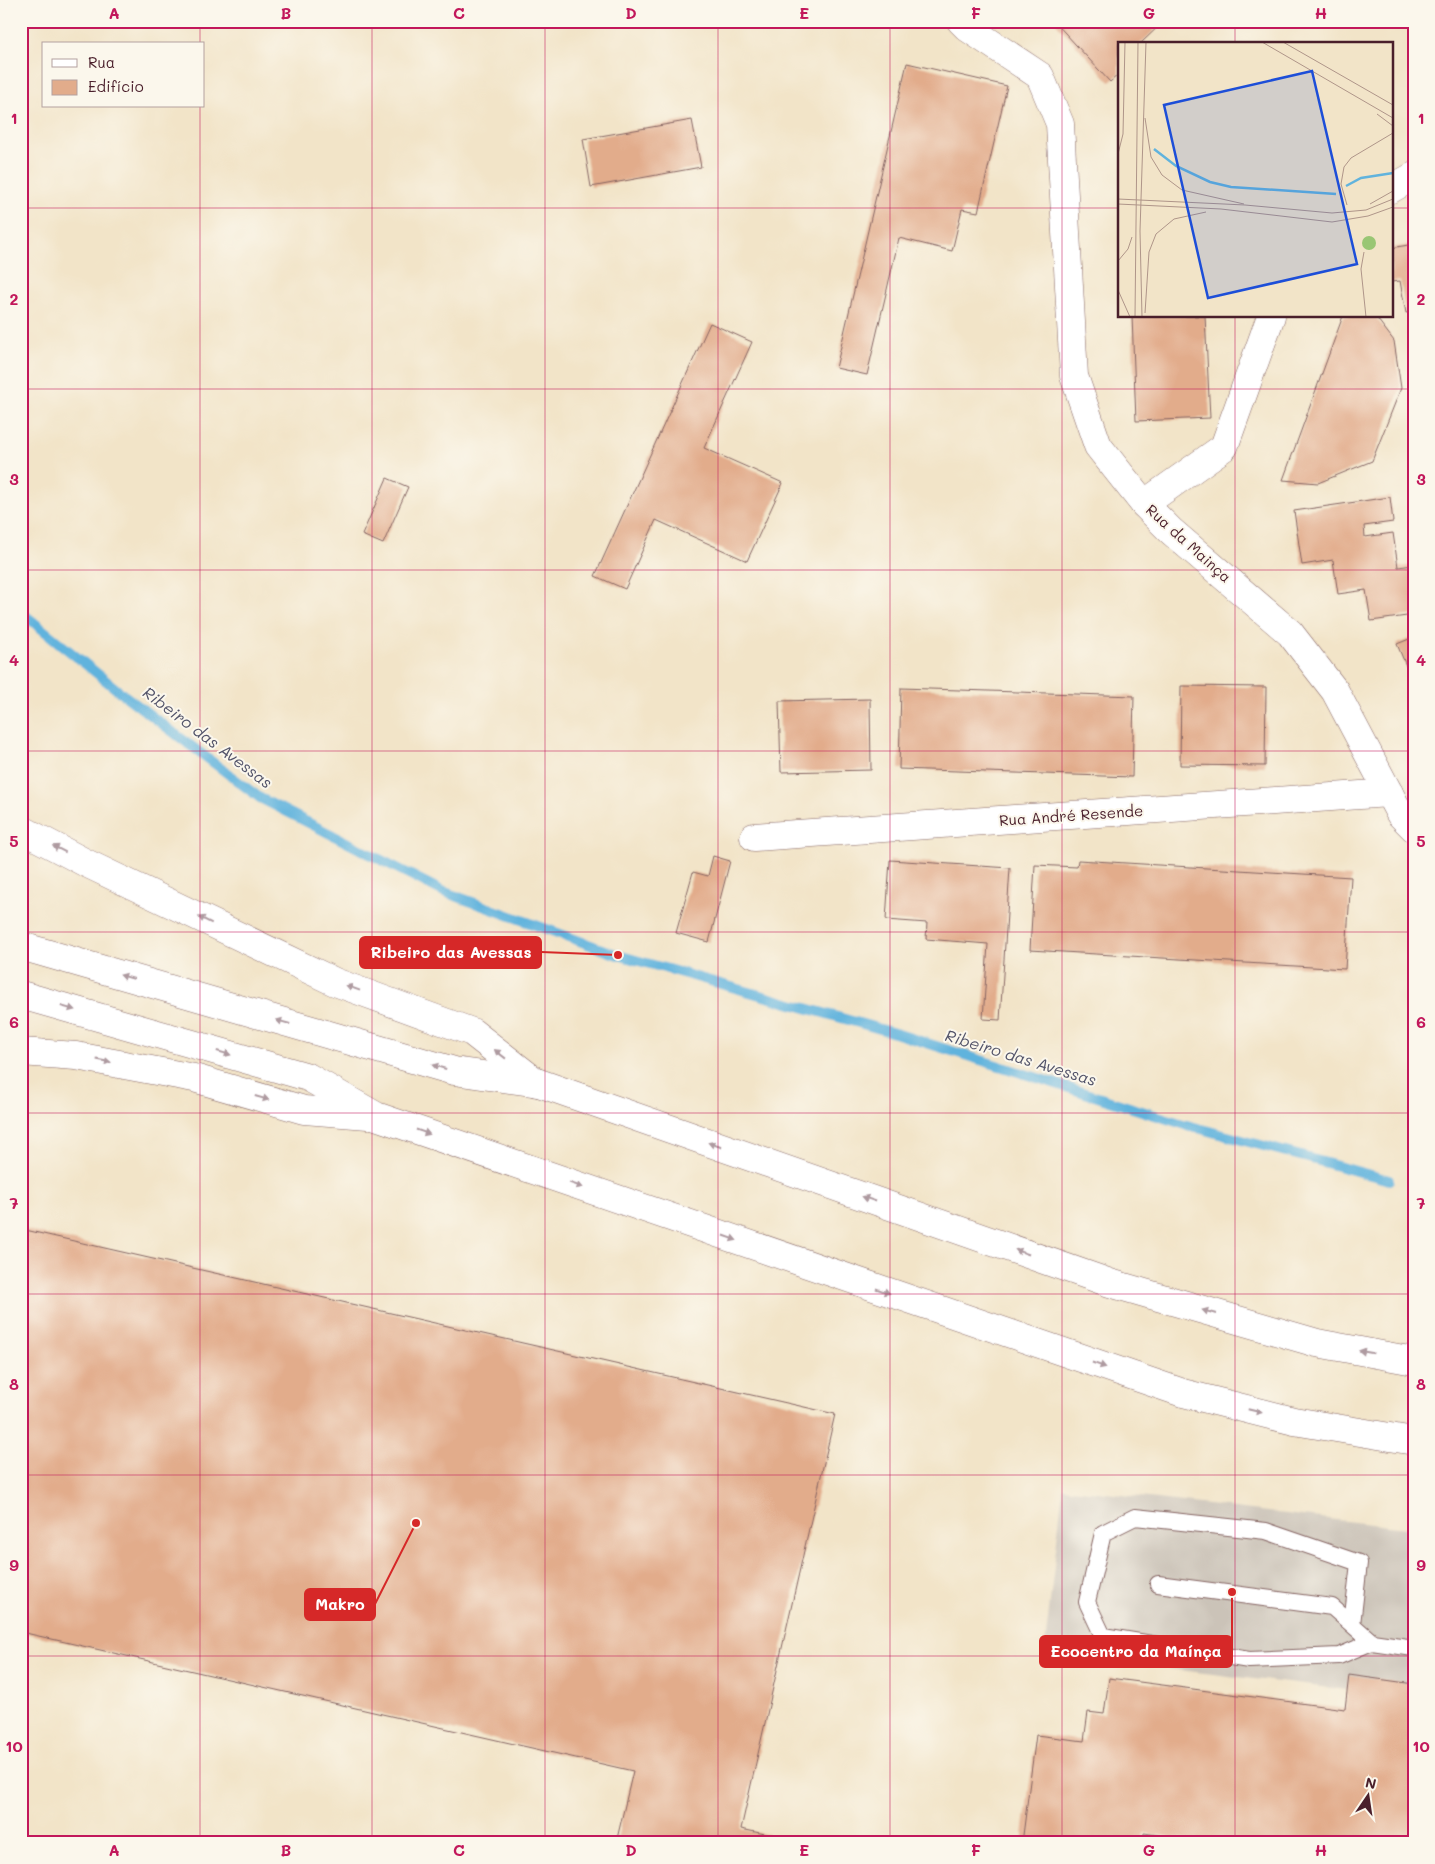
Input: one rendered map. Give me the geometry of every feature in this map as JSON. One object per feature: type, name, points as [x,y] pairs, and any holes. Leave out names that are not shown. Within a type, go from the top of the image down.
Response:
[{"type":"main road","name":"Rua da Mainça","points":[[961,21],[968,28],[1040,76],[1060,124],[1074,376],[1098,446],[1144,504],[1171,531],[1290,632],[1335,691],[1400,814],[1414,828]]},
{"type":"main road","points":[[1392,188],[1414,176]]},
{"type":"main road","points":[[1144,504],[1224,447],[1270,318]]},
{"type":"main road","name":"Rua André Resende","points":[[754,837],[1389,793]]},
{"type":"main road","points":[[21,829],[86,863],[335,982],[472,1032],[539,1083]]},
{"type":"main road","points":[[21,946],[454,1071],[539,1083],[1068,1268],[1317,1343],[1414,1360]]},
{"type":"main road","points":[[21,995],[308,1077],[376,1116],[1184,1393],[1294,1421],[1414,1441]]},
{"type":"main road","points":[[21,1052],[76,1056],[194,1078],[304,1110],[376,1116]]},
{"type":"lane","points":[[1352,1624],[1359,1562],[1266,1531],[1135,1517],[1102,1533],[1087,1602],[1103,1636],[1249,1660],[1340,1656],[1372,1642],[1414,1648]]},
{"type":"lane","points":[[1158,1584],[1332,1607],[1372,1642]]},
{"type":"shaded area","points":[[1063,1488],[1414,1529],[1414,1698],[1044,1654]]},
{"type":"building","points":[[1054,21],[1164,21],[1142,42],[1118,42],[1118,75],[1110,82]]},
{"type":"building","points":[[907,63],[1007,86],[978,212],[962,209],[952,251],[899,238],[867,375],[836,368]]},
{"type":"building","points":[[692,120],[701,167],[591,187],[583,139]]},
{"type":"building","points":[[1414,244],[1414,311],[1406,313],[1400,281],[1392,282],[1392,248]]},
{"type":"building","points":[[1132,318],[1205,318],[1210,418],[1136,421]]},
{"type":"building","points":[[1342,318],[1377,318],[1394,341],[1401,388],[1372,461],[1318,483],[1283,480]]},
{"type":"building","points":[[710,323],[752,342],[704,448],[783,483],[747,561],[656,520],[625,589],[595,576]]},
{"type":"building","points":[[387,478],[408,487],[383,544],[362,535]]},
{"type":"building","points":[[1390,497],[1393,522],[1364,526],[1365,537],[1393,533],[1398,567],[1414,565],[1414,615],[1371,621],[1366,590],[1338,594],[1333,560],[1302,565],[1294,511]]},
{"type":"building","points":[[1414,637],[1414,685],[1397,644]]},
{"type":"building","points":[[1181,686],[1266,687],[1265,766],[1180,765]]},
{"type":"building","points":[[901,688],[1134,696],[1132,777],[899,769]]},
{"type":"building","points":[[870,699],[871,770],[781,772],[779,701]]},
{"type":"building","points":[[713,856],[730,861],[709,942],[676,933],[693,872],[708,876]]},
{"type":"building","points":[[890,860],[1010,868],[1000,1020],[983,1019],[988,944],[926,939],[927,923],[886,920]]},
{"type":"building","points":[[1078,860],[1351,877],[1345,969],[1030,950],[1035,865],[1077,867]]},
{"type":"building","points":[[21,1229],[835,1414],[741,1829],[779,1837],[777,1843],[616,1843],[633,1771],[21,1632]]},
{"type":"building","points":[[1349,1675],[1414,1684],[1414,1828],[1412,1843],[1213,1843],[1144,1833],[1143,1843],[1022,1843],[1036,1735],[1084,1741],[1088,1712],[1104,1714],[1109,1678],[1345,1709]]},
{"type":"waterway","name":"Ribeiro das Avessas","points":[[21,612],[120,692],[260,798],[442,891],[618,955],[898,1034],[1183,1124],[1389,1180]]},
{"type":"place","name":"Ribeiro das Avessas","points":[[618,955]]},
{"type":"place","name":"Makro","points":[[416,1523]]},
{"type":"place","name":"Ecocentro da Maínça","points":[[1232,1592]]}]
